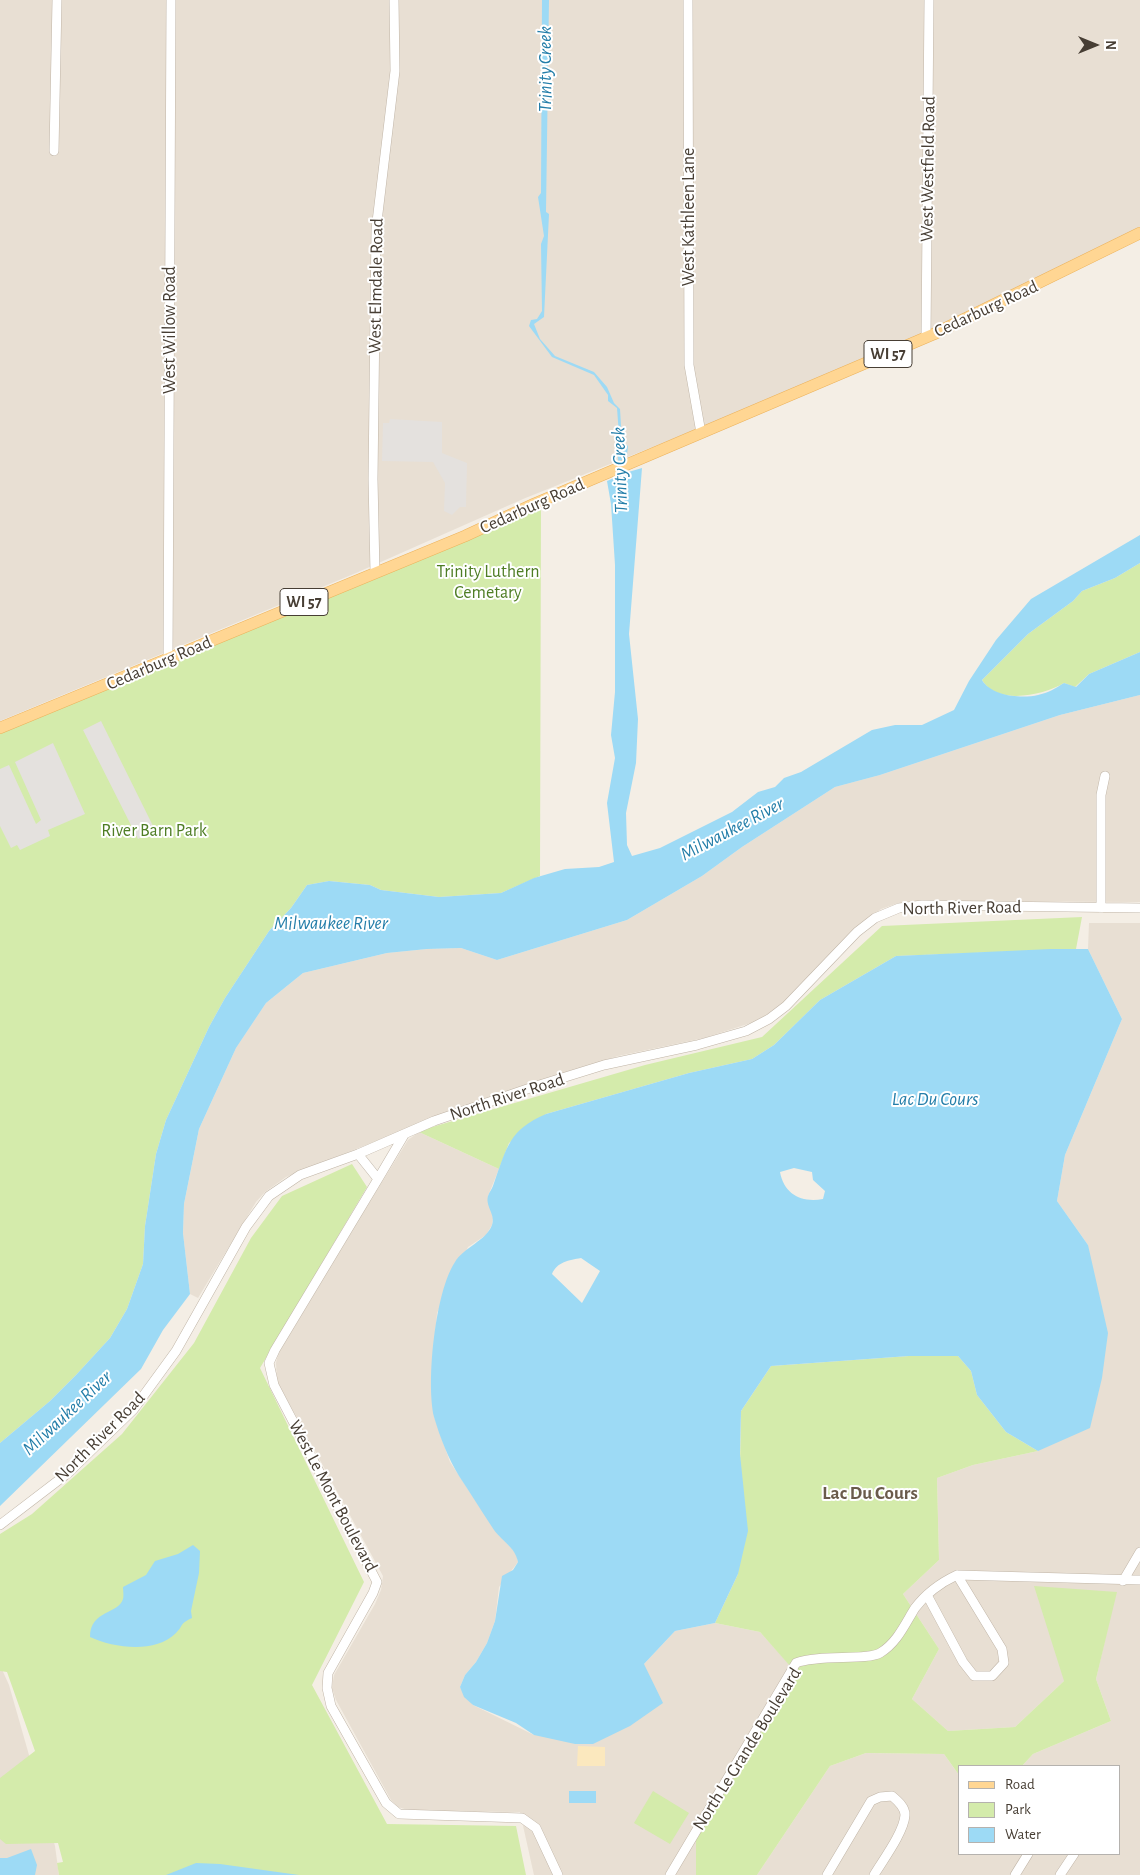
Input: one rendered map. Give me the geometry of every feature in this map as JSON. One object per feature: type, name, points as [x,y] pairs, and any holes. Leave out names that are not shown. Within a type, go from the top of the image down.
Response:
[{"type":"main road","name":"Cedarburg Road","points":[[0,728],[375,573],[926,337],[1140,233]]},
{"type":"street","points":[[54,152],[57,0]]},
{"type":"street","name":"West Willow Road","points":[[168,659],[172,0]]},
{"type":"street","name":"West Elmdale Road","points":[[375,573],[373,479],[376,230],[395,71],[394,0]]},
{"type":"street","name":"West Kathleen Lane","points":[[688,0],[689,365],[702,433]]},
{"type":"street","name":"West Westfield Road","points":[[926,337],[929,0]]},
{"type":"street","points":[[1101,908],[1101,795],[1105,776]]},
{"type":"street","name":"North River Road","points":[[0,1524],[68,1473],[133,1410],[176,1351],[246,1227],[270,1196],[300,1175],[358,1154],[466,1109],[604,1065],[721,1039],[757,1026],[786,1006],[857,932],[875,918],[898,908],[922,905],[1140,908]]},
{"type":"street","name":"West Le Mont Boulevard","points":[[404,1135],[269,1363],[274,1385],[377,1582],[373,1593],[328,1673],[327,1688],[331,1706],[370,1777],[386,1803],[399,1814],[522,1818],[536,1828],[558,1875]]},
{"type":"street","points":[[358,1154],[378,1179]]},
{"type":"street","points":[[1123,1581],[1140,1552]]},
{"type":"street","points":[[927,1595],[963,1662],[974,1676],[992,1676],[1004,1663],[1002,1649],[958,1575]]},
{"type":"street","name":"North Le Grande Boulevard","points":[[670,1875],[796,1663],[815,1658],[877,1655],[896,1640],[917,1606],[936,1586],[958,1575],[1140,1580]]},
{"type":"street","points":[[828,1875],[871,1801],[880,1797],[892,1796],[900,1803],[905,1814],[902,1827],[874,1875]]},
{"type":"street","points":[[1014,1875],[1027,1855]]},
{"type":"street","points":[[1060,1875],[1073,1855]]},
{"type":"shaded area","points":[[0,0],[1140,0],[1140,227],[1095,255],[934,334],[523,499],[356,573],[0,721]]},
{"type":"shaded area","points":[[390,419],[442,422],[442,453],[467,463],[466,507],[460,507],[452,515],[444,511],[445,483],[433,462],[382,461],[383,423],[389,423]]},
{"type":"shaded area","points":[[1140,695],[1140,902],[916,901],[898,903],[881,909],[851,932],[778,1008],[754,1022],[704,1038],[618,1056],[466,1105],[286,1177],[265,1192],[256,1202],[198,1298],[190,1294],[183,1233],[184,1204],[199,1129],[236,1048],[266,1003],[303,973],[387,953],[427,949],[461,948],[497,960],[627,920],[702,876],[742,847],[835,787],[880,775],[1060,715]]},
{"type":"shaded area","points":[[101,721],[155,830],[138,839],[83,730]]},
{"type":"shaded area","points":[[53,743],[85,814],[48,830],[50,836],[20,850],[17,845],[11,848],[0,826],[0,769],[9,765],[36,824],[41,820],[15,762]]},
{"type":"shaded area","points":[[1089,923],[1140,923],[1140,1875],[757,1875],[830,1766],[866,1753],[944,1754],[958,1774],[958,1855],[1120,1855],[1120,1765],[1023,1765],[1033,1754],[1111,1721],[1096,1679],[1116,1592],[1064,1681],[1015,1727],[948,1731],[912,1699],[939,1649],[903,1594],[939,1560],[937,1478],[973,1465],[1038,1451],[1088,1245],[1057,1201],[1065,1155],[1122,1019],[1088,949]]},
{"type":"shaded area","points":[[419,1132],[499,1169],[488,1196],[493,1218],[492,1225],[486,1235],[468,1247],[437,1313],[432,1375],[434,1416],[450,1462],[496,1531],[516,1553],[518,1562],[499,1587],[495,1621],[487,1643],[476,1662],[465,1675],[460,1687],[473,1705],[534,1735],[644,1664],[675,1631],[715,1623],[760,1632],[798,1674],[696,1839],[696,1875],[534,1875],[520,1812],[411,1811],[398,1807],[391,1800],[336,1700],[332,1688],[334,1675],[375,1604],[381,1590],[383,1576],[277,1381],[276,1363],[278,1354],[408,1140]]},
{"type":"shaded area","points":[[0,1665],[9,1685],[55,1846],[59,1875],[0,1875]]},
{"type":"green space","name":"River Barn Park","points":[[541,501],[540,876],[501,893],[439,897],[381,890],[370,885],[329,881],[307,885],[291,908],[269,931],[225,998],[209,1027],[166,1120],[156,1154],[145,1226],[143,1264],[127,1309],[110,1338],[76,1375],[50,1401],[0,1443],[0,727]]},
{"type":"green space","points":[[1140,563],[1140,652],[1089,674],[1075,687],[1064,683],[1033,694],[1009,696],[989,688],[982,680],[1028,634],[1073,601],[1082,591],[1115,578]]},
{"type":"green space","points":[[1082,917],[1076,949],[896,956],[820,1000],[774,1045],[752,1059],[689,1073],[546,1114],[509,1143],[499,1169],[419,1132],[415,1132],[645,1065],[762,1037],[882,926]]},
{"type":"green space","points":[[352,1164],[367,1187],[260,1368],[364,1582],[312,1685],[387,1824],[516,1826],[526,1875],[59,1875],[57,1863],[63,1862],[58,1843],[6,1844],[0,1839],[0,1778],[35,1751],[7,1672],[0,1671],[0,1534],[32,1514],[122,1434],[194,1343],[251,1238],[282,1196]]},
{"type":"green space","points":[[909,1356],[958,1356],[971,1371],[977,1395],[1006,1432],[1038,1451],[973,1465],[937,1478],[939,1560],[903,1594],[939,1649],[912,1699],[948,1731],[1015,1727],[1064,1681],[1034,1586],[1117,1592],[1096,1679],[1111,1721],[1033,1754],[1023,1765],[958,1765],[958,1774],[944,1754],[866,1753],[830,1766],[757,1875],[696,1875],[696,1839],[797,1674],[760,1632],[715,1623],[738,1574],[741,1411],[771,1366]]},
{"type":"green space","points":[[653,1791],[689,1813],[670,1844],[634,1823]]},
{"type":"sand","points":[[578,1746],[605,1747],[605,1766],[577,1766]]},
{"type":"water","name":"Milwaukee River","points":[[542,0],[549,0],[546,212],[549,214],[544,317],[534,324],[540,339],[555,356],[594,372],[607,387],[614,403],[620,409],[622,442],[628,446],[625,473],[642,468],[629,634],[638,719],[636,763],[626,813],[627,845],[632,856],[660,848],[732,812],[758,792],[775,787],[784,778],[801,772],[872,730],[895,725],[922,725],[954,710],[969,681],[996,640],[1031,599],[1140,535],[1140,563],[1115,578],[1082,591],[1073,601],[1028,634],[982,680],[992,690],[999,693],[1024,697],[1038,695],[1049,692],[1064,683],[1076,687],[1089,674],[1140,652],[1140,695],[1060,715],[880,775],[835,787],[742,847],[702,876],[627,920],[497,960],[461,948],[427,949],[387,953],[303,973],[266,1003],[236,1048],[199,1129],[184,1204],[183,1233],[190,1294],[163,1330],[141,1369],[0,1506],[0,1443],[50,1401],[76,1375],[110,1338],[127,1309],[143,1264],[145,1226],[156,1154],[166,1120],[209,1027],[225,998],[269,931],[291,908],[307,885],[329,881],[370,885],[381,890],[439,897],[501,893],[534,878],[565,869],[599,867],[614,862],[607,803],[615,758],[611,735],[615,692],[615,565],[611,504],[607,481],[619,476],[616,453],[620,449],[617,408],[608,401],[608,395],[594,375],[552,357],[529,326],[531,320],[537,319],[542,311],[541,244],[544,236],[538,197],[541,193]]},
{"type":"water","name":"Lac Du Cours","points":[[1088,949],[1122,1019],[1065,1155],[1057,1201],[1088,1245],[1108,1333],[1102,1378],[1090,1428],[1038,1451],[1006,1432],[977,1395],[971,1371],[958,1356],[909,1356],[771,1366],[741,1411],[740,1454],[748,1531],[738,1574],[715,1623],[675,1631],[644,1664],[663,1703],[630,1726],[593,1744],[575,1744],[534,1735],[516,1723],[473,1705],[464,1697],[460,1687],[465,1675],[476,1662],[487,1643],[495,1621],[502,1576],[513,1570],[518,1562],[514,1552],[494,1530],[451,1462],[434,1417],[431,1382],[432,1360],[437,1315],[448,1276],[459,1257],[480,1240],[492,1225],[493,1218],[487,1200],[502,1159],[511,1141],[524,1126],[546,1114],[689,1073],[752,1059],[774,1045],[820,1000],[896,956]],"holes":[[[794,1168],[812,1172],[813,1180],[825,1191],[823,1199],[808,1200],[801,1198],[785,1186],[780,1172]],[[581,1258],[600,1271],[582,1303],[552,1274],[560,1264]]]},
{"type":"water","points":[[193,1545],[200,1551],[199,1573],[191,1611],[192,1618],[183,1623],[176,1633],[167,1640],[157,1644],[134,1647],[111,1644],[90,1637],[91,1628],[99,1617],[120,1604],[123,1598],[123,1587],[146,1575],[155,1561],[178,1554]]},
{"type":"water","points":[[569,1791],[596,1791],[596,1803],[569,1803]]},
{"type":"water","points":[[31,1849],[37,1865],[35,1875],[0,1875],[0,1858],[7,1858]]},
{"type":"water","points":[[196,1863],[220,1864],[299,1875],[166,1875]]},
{"type":"district","name":"Lac Du Cours","points":[[870,1493]]},
{"type":"water label","name":"Trinity Creek","points":[[545,69]]},
{"type":"water label","name":"Trinity Creek","points":[[620,470]]},
{"type":"park label","name":"Trinity Luthern Cemetary","points":[[488,582]]}]
